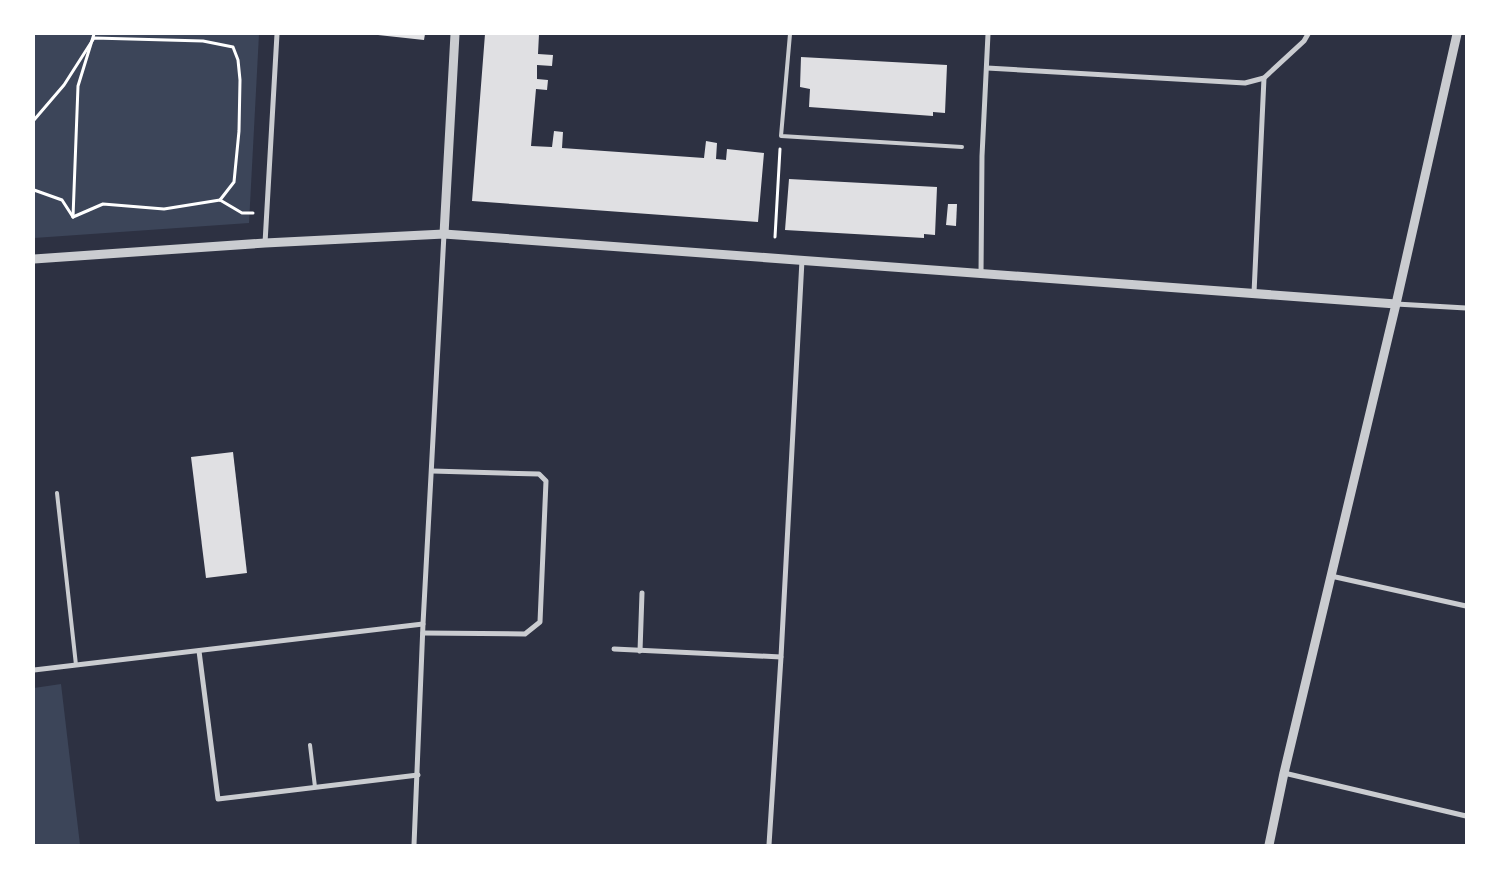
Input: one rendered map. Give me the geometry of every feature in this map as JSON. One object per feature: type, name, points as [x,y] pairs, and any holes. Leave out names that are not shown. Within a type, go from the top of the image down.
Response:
[{"type":"street","points":[[264,243],[277,34]]},
{"type":"street","points":[[414,845],[423,624],[455,34]]},
{"type":"street","points":[[981,274],[982,156],[988,34]]},
{"type":"street","points":[[987,68],[1245,83],[1264,78],[1304,41],[1308,34]]},
{"type":"street","points":[[1269,845],[1284,773],[1396,304],[1457,34]]},
{"type":"street","points":[[1254,293],[1264,78]]},
{"type":"street","points":[[34,259],[264,243],[444,234],[1466,308]]},
{"type":"street","points":[[769,845],[802,260]]},
{"type":"street","points":[[423,633],[525,634],[540,622],[546,481],[539,474],[432,471]]},
{"type":"street","points":[[1331,576],[1466,606]]},
{"type":"street","points":[[640,650],[642,593]]},
{"type":"street","points":[[34,670],[423,624]]},
{"type":"street","points":[[614,649],[781,657]]},
{"type":"street","points":[[199,651],[218,799],[418,775]]},
{"type":"street","points":[[1284,773],[1466,816]]},
{"type":"lane","points":[[790,34],[781,136],[962,147]]},
{"type":"lane","points":[[57,493],[76,665]]},
{"type":"lane","points":[[310,744],[316,787]]},
{"type":"path","points":[[94,36],[203,41],[234,47],[238,60],[240,80],[239,131],[234,182],[220,200]]},
{"type":"path","points":[[34,120],[64,85],[94,36]]},
{"type":"path","points":[[74,218],[78,86],[94,36]]},
{"type":"path","points":[[775,238],[781,136]]},
{"type":"path","points":[[34,190],[62,200],[74,218]]},
{"type":"path","points":[[74,218],[103,204],[164,209],[220,200],[242,213],[266,212]]},
{"type":"shaded area","points":[[34,34],[259,34],[249,223],[34,238]]},
{"type":"shaded area","points":[[61,684],[80,845],[34,845],[34,688]]},
{"type":"building","points":[[378,34],[425,34],[424,40]]},
{"type":"building","points":[[485,34],[539,34],[538,54],[553,55],[552,66],[537,65],[537,79],[548,80],[547,90],[536,89],[531,146],[552,147],[554,131],[563,132],[562,148],[704,158],[706,141],[717,143],[716,159],[726,160],[727,149],[764,153],[758,222],[472,201]]},
{"type":"building","points":[[801,57],[947,65],[945,113],[933,112],[933,116],[809,107],[810,89],[800,87]]},
{"type":"building","points":[[789,179],[937,187],[935,235],[924,234],[924,238],[785,230]]},
{"type":"building","points":[[948,204],[957,204],[956,226],[946,225]]},
{"type":"building","points":[[233,452],[247,573],[206,578],[191,457]]}]
